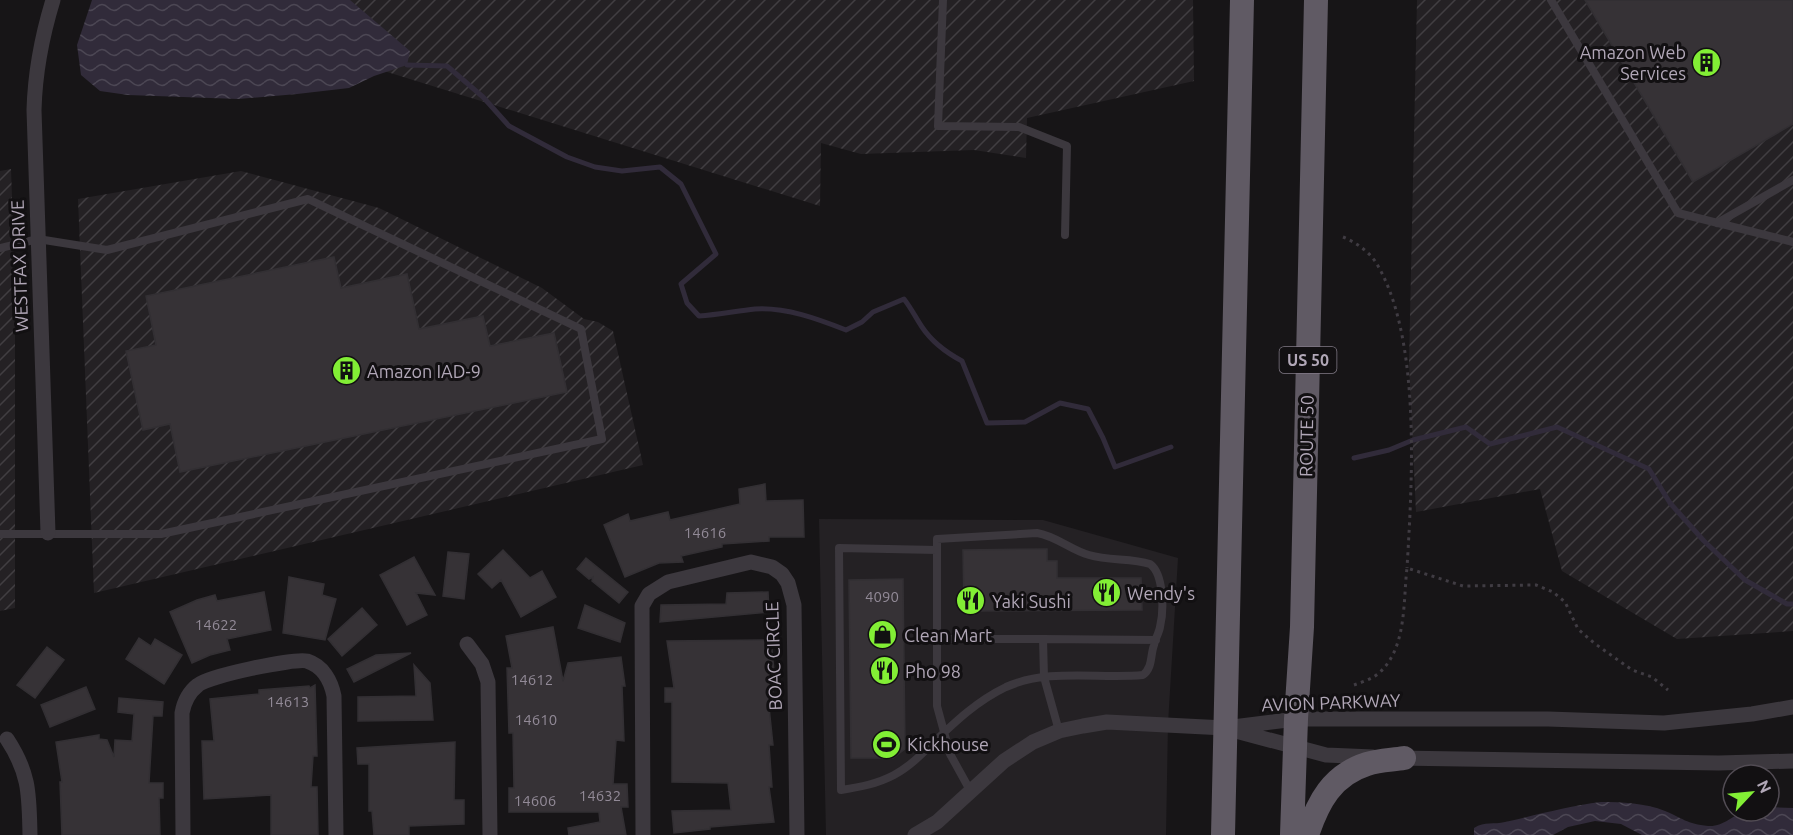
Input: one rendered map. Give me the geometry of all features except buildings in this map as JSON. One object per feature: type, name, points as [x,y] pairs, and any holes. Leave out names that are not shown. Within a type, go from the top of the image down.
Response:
[{"type":"highway","points":[[1223,835],[1242,0]]},
{"type":"highway","name":"ROUTE 50","points":[[1293,835],[1296,719],[1302,627],[1316,0]]},
{"type":"highway","points":[[1307,835],[1323,796],[1348,771],[1369,763],[1404,758]]},
{"type":"street","name":"WESTFAX DRIVE","points":[[48,533],[35,86],[53,0]]},
{"type":"street","name":"BOAC CIRCLE","points":[[643,835],[642,606],[649,594],[668,582],[751,562],[772,567],[782,574],[788,583],[794,605],[797,835]]},
{"type":"street","points":[[467,644],[482,664],[488,682],[490,835]]},
{"type":"street","points":[[183,835],[182,713],[189,695],[204,680],[300,660],[316,666],[325,674],[334,696],[336,835]]},
{"type":"street","name":"AVION PARKWAY","points":[[1226,728],[1296,719],[1548,719],[1664,723],[1741,716],[1793,707]]},
{"type":"street","points":[[915,835],[938,822],[1004,761],[1033,742],[1059,731],[1107,722],[1226,728]]},
{"type":"street","name":"AVION PARKWAY","points":[[1226,728],[1326,755],[1719,763],[1793,761]]},
{"type":"street","points":[[7,739],[21,764],[27,783],[30,835]]},
{"type":"lane","points":[[943,0],[938,126],[1019,127],[1067,146],[1065,234]]},
{"type":"lane","points":[[1551,0],[1678,213],[1793,243]]},
{"type":"lane","points":[[1717,223],[1793,180]]},
{"type":"lane","points":[[0,248],[38,239],[107,250],[308,199],[581,329],[602,439],[161,534],[0,534]]},
{"type":"lane","points":[[937,550],[840,548],[841,790],[869,786],[896,774],[911,764],[943,734],[968,710],[987,697],[1020,681],[1044,677],[1143,675],[1150,667],[1161,624],[1161,579],[1159,573],[1150,564],[1093,556],[1079,552],[1047,535],[1037,533],[937,539],[937,550],[937,706],[943,734],[950,754],[971,792]]},
{"type":"lane","points":[[937,639],[1156,639]]},
{"type":"lane","points":[[1043,639],[1044,677],[1059,731]]},
{"type":"path","points":[[1343,237],[1356,243],[1374,260],[1392,299],[1406,360],[1412,483],[1407,568],[1399,642],[1390,659],[1378,673],[1354,685]]},
{"type":"path","points":[[1407,568],[1463,586],[1536,585],[1553,592],[1564,602],[1578,629],[1594,643],[1632,669],[1652,677],[1668,690]]},
{"type":"shaded area","points":[[155,0],[1193,0],[1194,81],[1027,118],[1026,158],[974,150],[861,154],[821,143],[820,206]]},
{"type":"shaded area","name":"Amazon Web Services","points":[[1417,0],[1793,0],[1793,631],[1677,639],[1562,571],[1540,489],[1416,512],[1409,363]]},
{"type":"shaded area","points":[[11,169],[15,281],[15,608],[0,611],[0,171]]},
{"type":"shaded area","points":[[241,171],[379,208],[542,288],[584,319],[598,322],[613,331],[643,465],[94,593],[78,199]]},
{"type":"shaded area","points":[[819,519],[1043,520],[1178,558],[1168,724],[1166,835],[826,835]]},
{"type":"water","points":[[92,0],[350,0],[410,51],[407,65],[374,76],[349,88],[238,99],[128,95],[100,91],[81,75],[77,45]]},
{"type":"water","points":[[1601,802],[1650,806],[1690,822],[1714,826],[1723,823],[1781,823],[1781,808],[1793,808],[1793,835],[1642,835],[1621,824],[1595,821],[1568,827],[1553,835],[1474,835],[1474,828],[1482,825],[1501,823]]},
{"type":"waterway","points":[[407,65],[447,66],[483,97],[509,126],[567,157],[595,167],[622,171],[660,167],[681,184],[716,254],[681,284],[687,303],[699,316],[755,309],[778,310],[813,318],[846,330],[862,322],[873,312],[904,299],[930,338],[945,351],[962,361],[987,423],[1025,422],[1060,403],[1088,409],[1115,467],[1171,447]]},
{"type":"waterway","points":[[1354,458],[1466,427],[1490,444],[1557,427],[1649,469],[1670,503],[1704,541],[1745,580],[1787,604],[1793,604]]},
{"type":"place","name":"Amazon Web Services","points":[[1707,62]]},
{"type":"place","name":"Amazon IAD-9","points":[[346,371]]},
{"type":"place","name":"Wendy's","points":[[1106,593]]},
{"type":"place","name":"Yaki Sushi","points":[[971,601]]},
{"type":"place","name":"Clean Mart","points":[[883,635]]},
{"type":"place","name":"Pho 98","points":[[884,671]]},
{"type":"place","name":"Kickhouse","points":[[886,744]]}]
